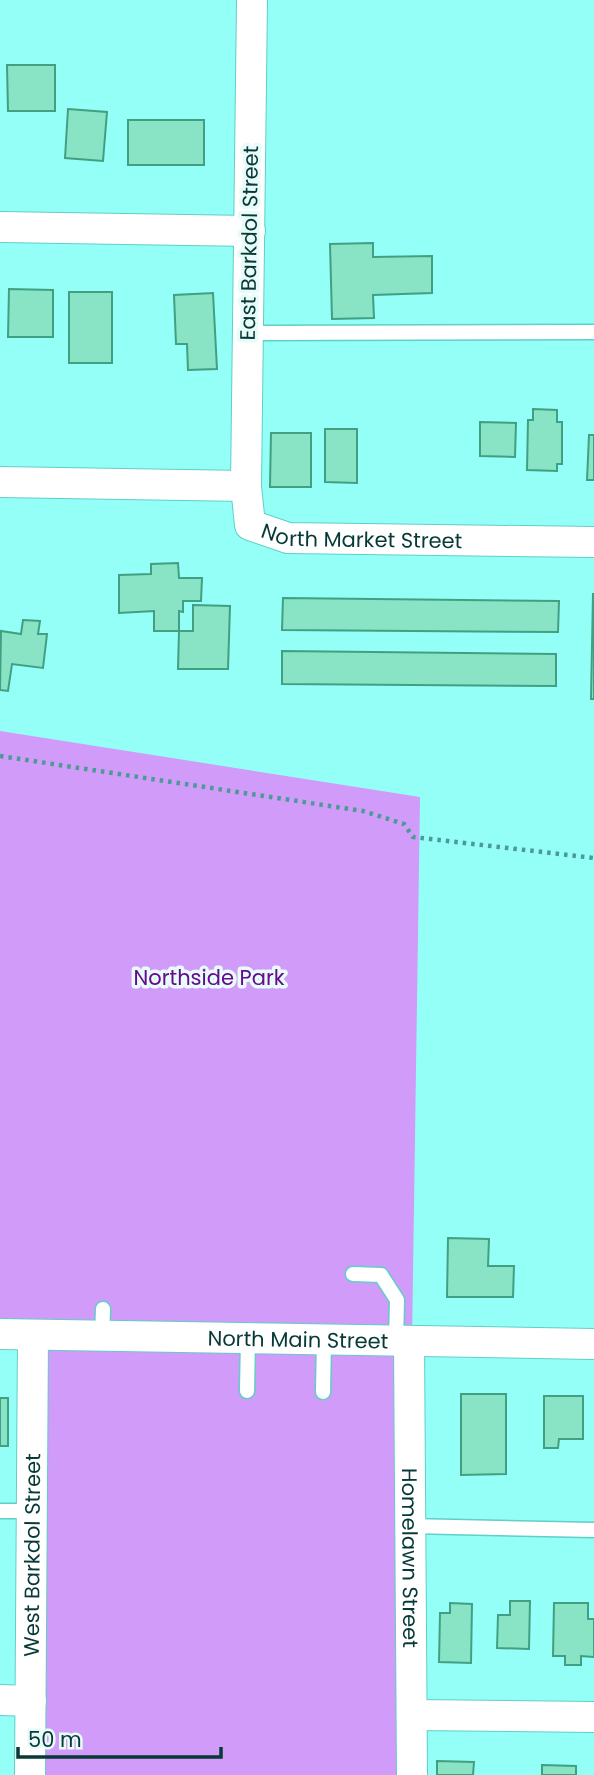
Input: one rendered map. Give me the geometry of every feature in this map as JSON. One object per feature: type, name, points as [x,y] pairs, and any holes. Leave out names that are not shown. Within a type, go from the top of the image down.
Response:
[{"type":"street","name":"East Barkdol Street","points":[[246,486],[252,0]]},
{"type":"street","points":[[0,228],[250,231]]},
{"type":"street","points":[[0,482],[246,486]]},
{"type":"street","name":"North Market Street","points":[[246,486],[250,525],[288,538],[594,542]]},
{"type":"street","name":"North Main Street","points":[[0,1334],[33,1335],[102,1322],[248,1338],[594,1344]]},
{"type":"street","name":"West Barkdol Street","points":[[30,1775],[33,1335]]},
{"type":"street","name":"Homelawn Street","points":[[402,1341],[409,1526],[412,1775]]},
{"type":"street","points":[[0,1700],[31,1701]]},
{"type":"street","points":[[412,1715],[594,1717]]},
{"type":"lane","points":[[248,333],[594,332]]},
{"type":"lane","points":[[353,1275],[381,1275],[397,1300],[402,1341]]},
{"type":"lane","points":[[247,1391],[248,1338]]},
{"type":"lane","points":[[324,1339],[324,1392]]},
{"type":"lane","points":[[0,1511],[33,1511]]},
{"type":"lane","points":[[409,1526],[594,1530]]},
{"type":"path","points":[[0,756],[363,811],[404,824],[413,837],[594,858]]},
{"type":"green space","name":"Northside Park","points":[[0,731],[420,797],[412,1341],[411,1775],[29,1775],[33,1335],[0,1334]]},
{"type":"building","points":[[7,65],[55,65],[55,111],[8,111]]},
{"type":"building","points":[[68,109],[107,112],[103,161],[65,158]]},
{"type":"building","points":[[128,120],[204,120],[204,165],[128,165]]},
{"type":"building","points":[[373,243],[373,257],[432,256],[432,293],[373,295],[374,318],[332,319],[330,244]]},
{"type":"building","points":[[9,289],[53,290],[53,337],[8,337]]},
{"type":"building","points":[[69,292],[112,292],[112,363],[69,363]]},
{"type":"building","points":[[213,293],[217,369],[188,370],[187,344],[176,344],[174,295]]},
{"type":"building","points":[[533,409],[557,410],[557,422],[562,422],[562,464],[557,464],[557,471],[527,470],[528,420],[533,420]]},
{"type":"building","points":[[480,422],[516,423],[515,457],[480,456]]},
{"type":"building","points":[[325,429],[357,429],[357,483],[325,482]]},
{"type":"building","points":[[271,433],[311,433],[311,487],[270,487]]},
{"type":"building","points":[[589,435],[594,435],[594,480],[587,480]]},
{"type":"building","points":[[178,563],[179,578],[202,578],[201,601],[183,601],[183,612],[179,611],[179,631],[154,631],[154,611],[119,613],[119,575],[151,574],[151,564]]},
{"type":"building","points":[[593,594],[594,699],[591,699]]},
{"type":"building","points":[[283,598],[559,601],[558,632],[282,630]]},
{"type":"building","points":[[193,605],[230,606],[228,669],[178,669],[179,631],[193,631]]},
{"type":"building","points":[[23,620],[40,621],[38,634],[47,634],[43,668],[12,664],[8,691],[0,690],[1,631],[21,634]]},
{"type":"building","points":[[282,651],[556,654],[556,686],[282,684]]},
{"type":"building","points":[[448,1238],[489,1239],[488,1266],[514,1266],[513,1297],[447,1297]]},
{"type":"building","points":[[461,1394],[506,1394],[506,1474],[461,1475]]},
{"type":"building","points":[[544,1396],[583,1396],[583,1439],[559,1439],[558,1448],[544,1448]]},
{"type":"building","points":[[0,1398],[8,1398],[8,1446],[0,1446]]},
{"type":"building","points":[[510,1601],[530,1601],[529,1649],[497,1648],[498,1615],[510,1615]]},
{"type":"building","points":[[450,1603],[472,1604],[471,1663],[439,1662],[440,1613],[450,1613]]},
{"type":"building","points":[[554,1603],[588,1603],[588,1619],[594,1619],[594,1657],[581,1656],[581,1665],[565,1665],[565,1656],[553,1656]]},
{"type":"building","points":[[437,1761],[474,1762],[473,1775],[437,1775]]},
{"type":"building","points":[[542,1765],[576,1766],[576,1775],[542,1775]]}]
